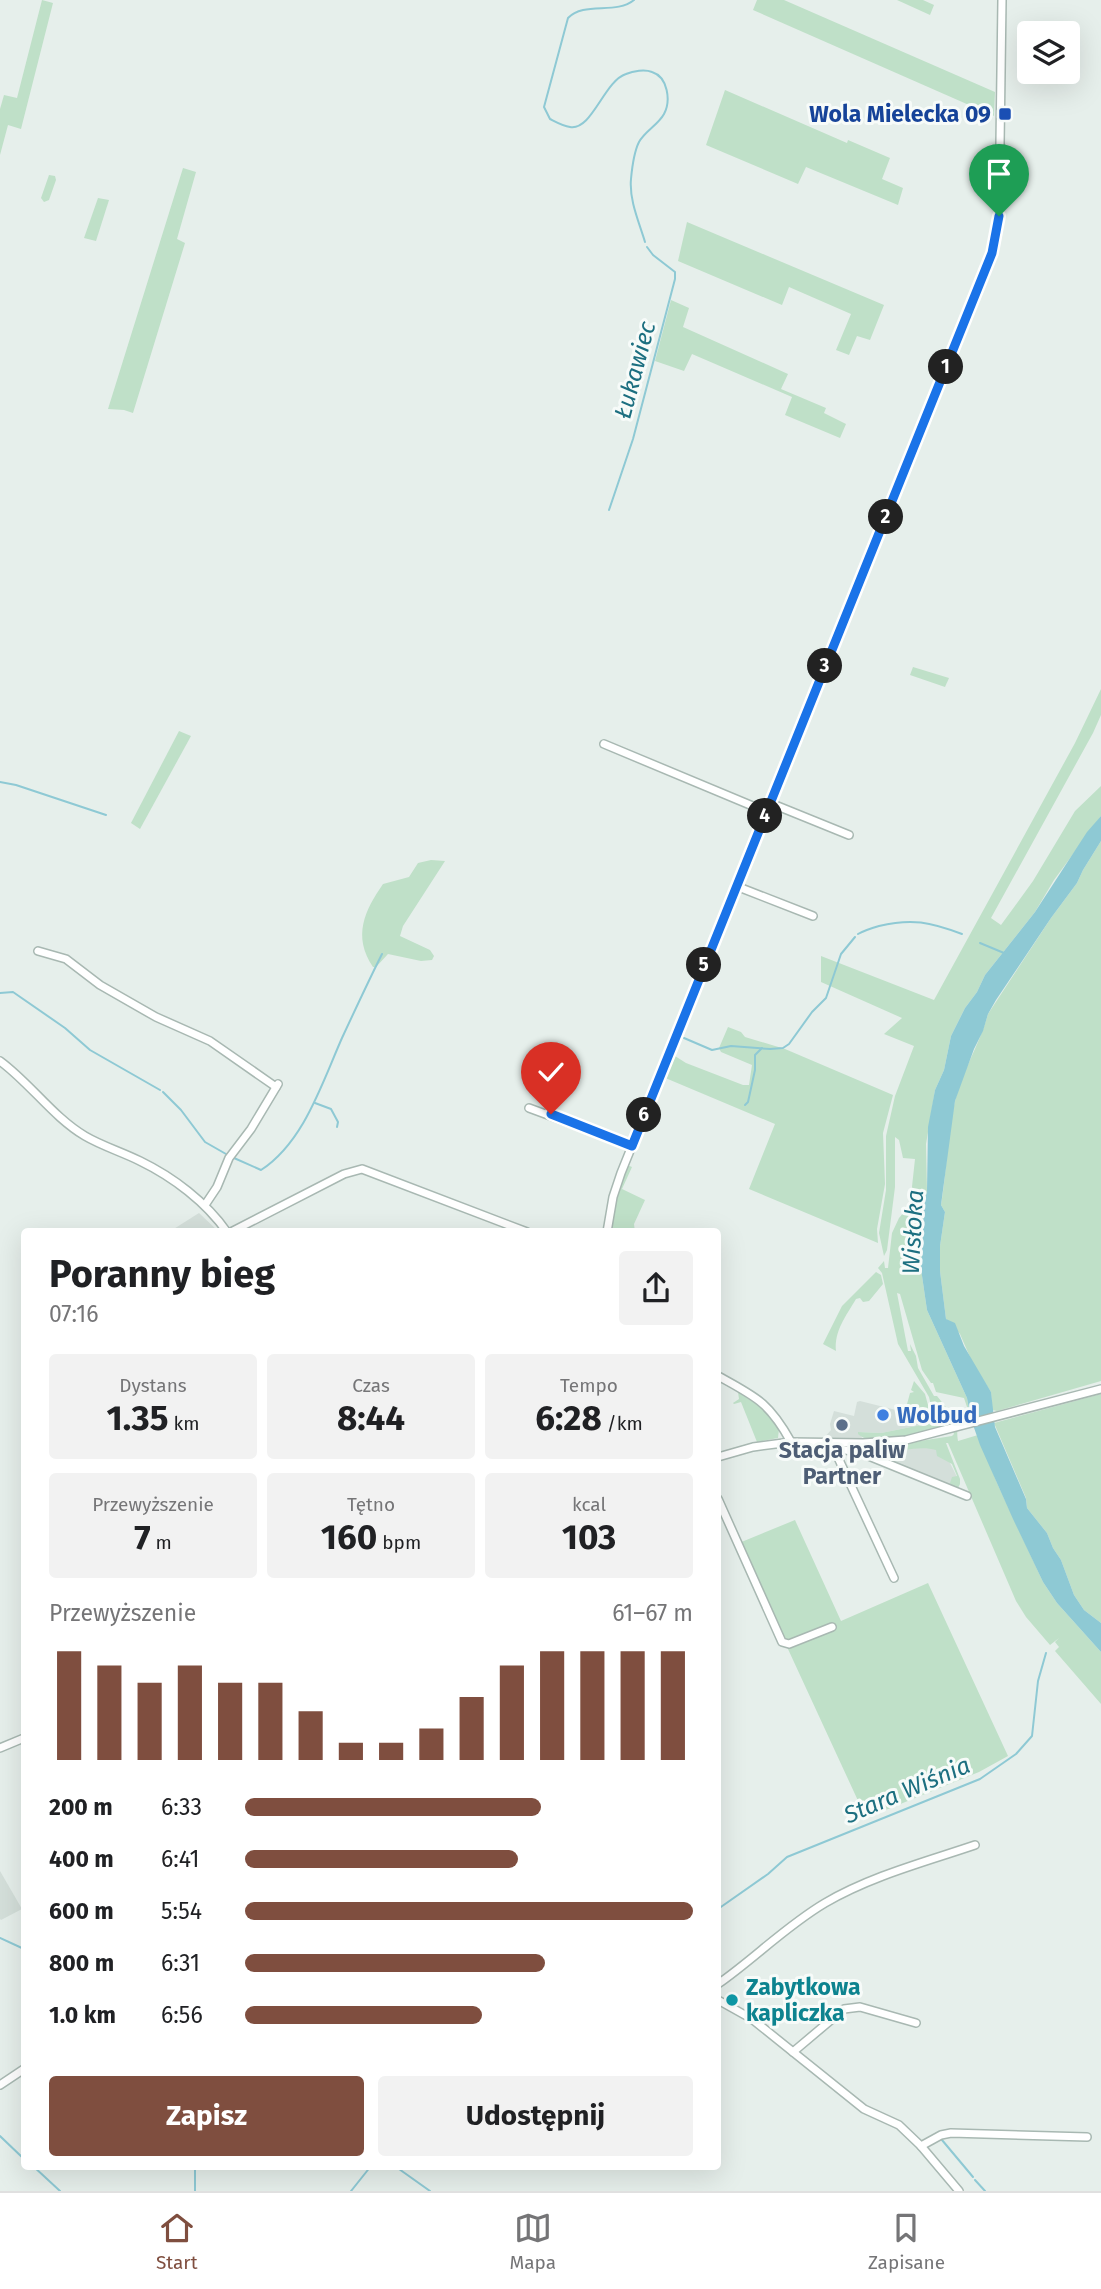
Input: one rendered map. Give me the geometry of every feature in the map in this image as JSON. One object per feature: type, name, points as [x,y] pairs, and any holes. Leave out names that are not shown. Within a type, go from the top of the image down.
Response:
[{"type":"street","points":[[608,1228],[612,1197],[632,1146],[992,253],[999,216],[1002,0]]},
{"type":"street","points":[[604,744],[849,835]]},
{"type":"street","points":[[737,886],[813,916]]},
{"type":"street","points":[[38,951],[66,959],[100,985],[146,1012],[209,1041],[277,1085],[251,1129],[229,1158],[217,1187],[205,1205]]},
{"type":"street","points":[[0,1061],[85,1136],[151,1167],[205,1205],[225,1228]]},
{"type":"street","points":[[529,1108],[632,1146]]},
{"type":"street","points":[[237,1228],[358,1169],[517,1228]]},
{"type":"street","points":[[721,1378],[767,1406],[791,1442]]},
{"type":"street","points":[[721,1456],[753,1447],[791,1442],[831,1445],[886,1442],[946,1431],[1101,1389]]},
{"type":"street","points":[[831,1445],[859,1452],[967,1496]]},
{"type":"street","points":[[831,1445],[894,1578]]},
{"type":"street","points":[[721,1506],[782,1642],[789,1644],[832,1627]]},
{"type":"street","points":[[0,1748],[21,1739]]},
{"type":"street","points":[[721,1982],[823,1904],[845,1892],[975,1845]]},
{"type":"street","points":[[721,2002],[752,2019],[864,2109],[899,2124],[960,2191]]},
{"type":"street","points":[[793,2052],[836,2014],[852,2007],[916,2023]]},
{"type":"street","points":[[0,2085],[21,2071]]},
{"type":"street","points":[[921,2146],[941,2135],[951,2133],[1087,2137]]},
{"type":"shaded area","points":[[199,1213],[215,1228],[175,1228]]},
{"type":"shaded area","points":[[857,1402],[924,1417],[921,1425],[881,1433],[858,1432],[863,1439],[823,1439],[831,1430],[834,1411],[854,1416]]},
{"type":"shaded area","points":[[940,1443],[957,1477],[955,1488],[870,1455],[871,1452]]},
{"type":"shaded area","points":[[0,1871],[21,1910],[0,1919]]},
{"type":"green space","points":[[42,0],[53,3],[21,129],[8,125],[0,155],[0,109],[4,95],[17,98]]},
{"type":"green space","points":[[757,0],[784,0],[995,92],[994,116],[753,10]]},
{"type":"green space","points":[[897,0],[923,0],[934,5],[930,15]]},
{"type":"green space","points":[[725,90],[847,143],[848,140],[890,158],[882,179],[903,188],[898,205],[806,167],[798,184],[706,145]]},
{"type":"green space","points":[[183,168],[196,172],[177,239],[185,243],[133,413],[108,409]]},
{"type":"green space","points":[[49,175],[55,176],[56,180],[49,200],[44,202],[41,198]]},
{"type":"green space","points":[[98,198],[109,200],[96,241],[84,238]]},
{"type":"green space","points":[[687,222],[884,305],[870,340],[857,336],[849,355],[836,350],[851,314],[789,287],[782,305],[678,261]]},
{"type":"green space","points":[[671,300],[689,308],[683,327],[788,374],[781,389],[826,408],[824,413],[846,424],[840,438],[785,415],[792,397],[692,354],[684,371],[655,361]]},
{"type":"green space","points":[[913,667],[949,678],[945,687],[910,675]]},
{"type":"green space","points":[[1101,689],[1101,715],[1093,733],[991,918],[1001,925],[1033,881],[1075,811],[1101,786],[1101,816],[1054,880],[1035,912],[985,975],[965,1008],[951,1036],[944,1070],[935,1090],[926,1144],[927,1191],[921,1269],[927,1310],[967,1398],[971,1419],[964,1398],[936,1392],[933,1383],[922,1370],[900,1294],[897,1293],[908,1351],[911,1351],[910,1344],[918,1368],[934,1396],[937,1396],[949,1411],[946,1414],[950,1412],[956,1421],[958,1441],[978,1435],[1043,1582],[1057,1603],[1101,1652],[1101,1704],[1055,1651],[1059,1647],[1055,1642],[1059,1638],[1050,1645],[1016,1601],[948,1443],[960,1479],[957,1490],[949,1486],[952,1477],[957,1476],[952,1464],[937,1456],[936,1450],[922,1448],[875,1452],[837,1447],[888,1446],[954,1434],[947,1422],[944,1427],[887,1439],[875,1440],[858,1434],[881,1433],[921,1425],[923,1417],[908,1413],[909,1409],[906,1408],[910,1393],[914,1392],[911,1390],[914,1381],[925,1394],[931,1416],[926,1419],[927,1423],[933,1421],[937,1424],[934,1415],[945,1411],[933,1414],[929,1397],[898,1344],[882,1273],[878,1268],[884,1261],[885,1268],[888,1268],[892,1233],[899,1218],[910,1205],[915,1159],[903,1158],[899,1140],[895,1137],[895,1187],[884,1256],[879,1233],[886,1190],[886,1136],[895,1096],[914,1046],[884,1034],[902,1018],[821,982],[821,956],[934,1000],[1075,743]]},
{"type":"green space","points":[[179,731],[191,736],[140,829],[131,823]]},
{"type":"green space","points":[[1101,841],[1101,1381],[997,1411],[992,1410],[991,1392],[973,1364],[960,1334],[946,1319],[940,1271],[940,1246],[945,1212],[941,1205],[952,1114],[962,1079],[988,1014],[1077,883]]},
{"type":"green space","points":[[445,861],[403,926],[400,936],[430,950],[434,956],[432,960],[421,961],[388,954],[373,967],[363,945],[362,934],[371,904],[383,884],[409,877],[418,863]]},
{"type":"green space","points":[[728,1027],[741,1032],[745,1037],[785,1049],[893,1095],[883,1133],[885,1184],[877,1229],[878,1243],[749,1189],[775,1124],[663,1077],[675,1056],[686,1063],[749,1085],[752,1065],[721,1052],[719,1048]]},
{"type":"green space","points":[[627,1165],[632,1167],[622,1189],[645,1200],[634,1228],[611,1228],[615,1198]]},
{"type":"green space","points":[[876,1272],[881,1275],[883,1284],[869,1301],[856,1299],[839,1330],[836,1351],[823,1344],[842,1306]]},
{"type":"green space","points":[[738,1392],[765,1410],[779,1429],[778,1438],[757,1442],[741,1402],[733,1403],[739,1399]]},
{"type":"green space","points":[[1101,1394],[1101,1623],[1084,1610],[1074,1595],[1047,1533],[1027,1508],[1026,1498],[994,1423]]},
{"type":"green space","points":[[795,1520],[841,1621],[928,1583],[1008,1756],[979,1772],[866,1818],[739,1543]]},
{"type":"water","points":[[1101,816],[1101,841],[1077,883],[988,1014],[955,1101],[941,1205],[945,1212],[940,1246],[940,1271],[946,1319],[955,1323],[964,1346],[991,1392],[995,1427],[1026,1499],[1027,1508],[1047,1533],[1074,1595],[1084,1610],[1101,1623],[1101,1652],[1057,1603],[1043,1582],[1013,1519],[980,1445],[967,1398],[927,1310],[921,1269],[927,1191],[928,1127],[935,1090],[944,1070],[951,1036],[985,975],[1035,912],[1087,832]]},
{"type":"waterway","name":"Łukawiec","points":[[634,0],[618,7],[583,10],[568,18],[544,107],[550,119],[570,127],[578,126],[592,114],[618,78],[635,71],[646,71],[662,79],[667,90],[666,109],[639,142],[631,175],[633,203],[645,242]]},
{"type":"waterway","name":"Łukawiec","points":[[609,510],[633,439],[675,279],[675,272],[647,247]]},
{"type":"waterway","points":[[0,782],[106,815]]},
{"type":"waterway","points":[[858,934],[879,926],[911,922],[930,924],[962,934]]},
{"type":"waterway","points":[[684,1038],[712,1050],[731,1046],[783,1048],[826,998],[841,954],[855,937]]},
{"type":"waterway","points":[[980,943],[1004,953]]},
{"type":"waterway","points":[[234,1158],[261,1170],[289,1144],[319,1092],[382,954]]},
{"type":"waterway","points":[[0,993],[13,992],[65,1028],[90,1050],[160,1090]]},
{"type":"waterway","points":[[745,1105],[755,1070],[755,1055],[762,1048]]},
{"type":"waterway","points":[[163,1092],[181,1110],[205,1142],[226,1154]]},
{"type":"waterway","points":[[315,1103],[331,1109],[338,1122],[337,1127]]},
{"type":"waterway","name":"Stara Wiśnia","points":[[721,1907],[768,1874],[787,1857],[980,1779],[1016,1754],[1032,1736],[1038,1681],[1046,1653]]},
{"type":"waterway","points":[[0,1938],[21,1948]]},
{"type":"waterway","points":[[0,2136],[21,2156]]},
{"type":"waterway","points":[[942,2140],[973,2177]]},
{"type":"waterway","points":[[37,2170],[60,2191]]},
{"type":"waterway","points":[[195,2170],[195,2191]]},
{"type":"waterway","name":"Stara Wiśnia","points":[[351,2191],[368,2170]]},
{"type":"waterway","points":[[400,2170],[430,2191]]},
{"type":"waterway","points":[[975,2180],[985,2191]]},
{"type":"place","name":"Wola Mielecka 09","points":[[1005,114]]},
{"type":"place","name":"Wolbud","points":[[883,1415]]},
{"type":"place","name":"Stacja paliw Partner","points":[[842,1425]]},
{"type":"place","name":"Zabytkowa kapliczka","points":[[732,2000]]},
{"type":"route","points":[[551,1114],[632,1146],[992,253],[999,216]]},
{"type":"water label","name":"Wisłoka","points":[[913,1232]]}]
